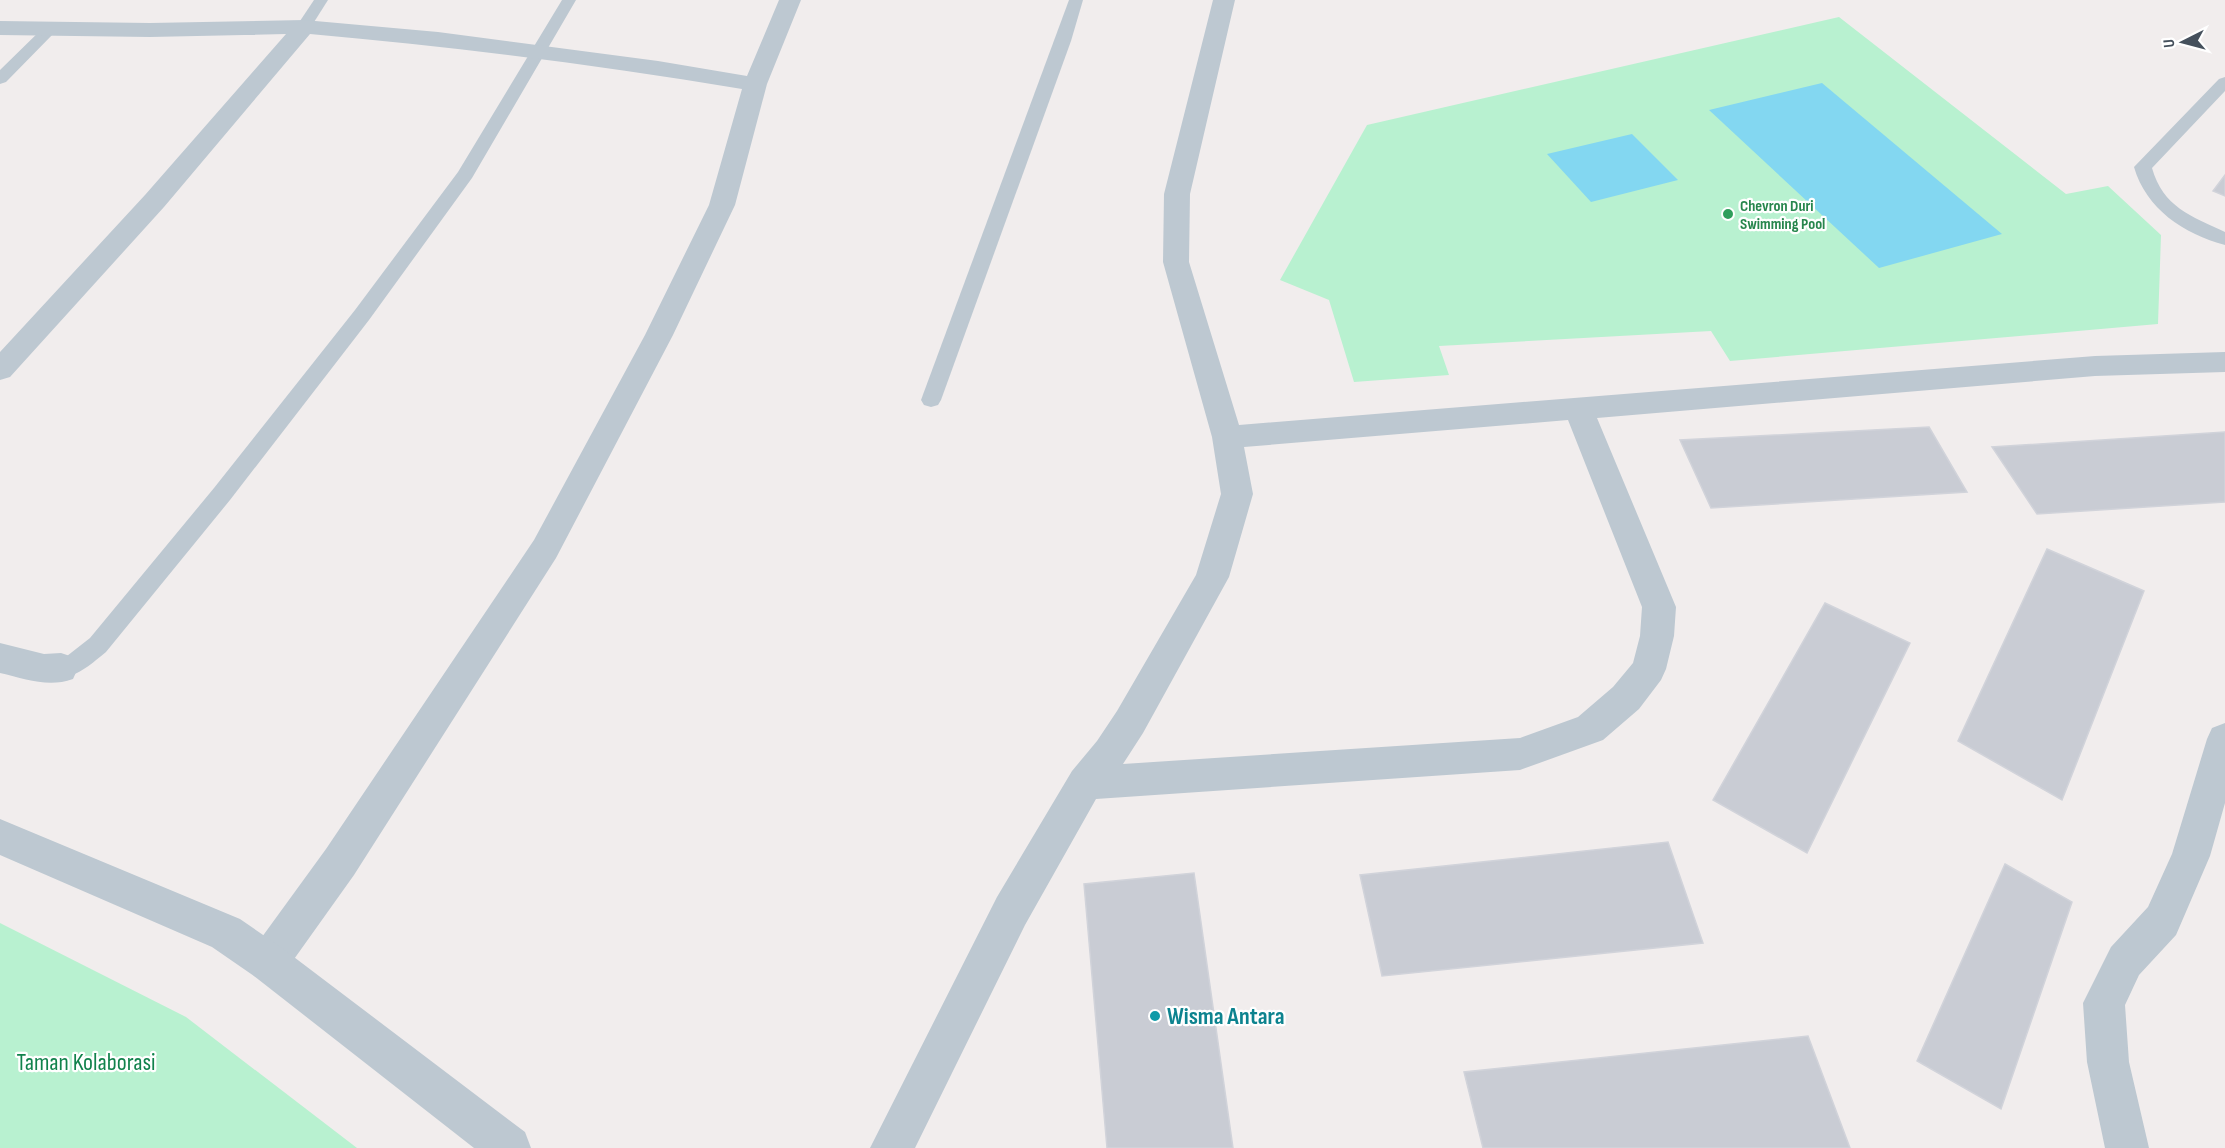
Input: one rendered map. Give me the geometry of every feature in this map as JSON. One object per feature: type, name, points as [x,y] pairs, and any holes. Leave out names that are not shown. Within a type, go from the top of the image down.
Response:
[{"type":"street","points":[[268,962],[340,862],[544,549],[659,335],[722,205],[755,84],[790,0]]},
{"type":"street","points":[[892,1148],[1011,911],[1085,783],[1110,753],[1130,722],[1212,577],[1238,494],[1227,437],[1176,262],[1175,234],[1177,194],[1224,0]]},
{"type":"street","points":[[0,370],[71,295],[214,134],[304,27]]},
{"type":"street","points":[[0,28],[304,27],[438,39],[658,68],[755,84]]},
{"type":"street","points":[[1227,437],[2095,366],[2225,362]]},
{"type":"street","points":[[1085,783],[1520,754],[1590,729],[1626,698],[1649,669],[1657,636],[1659,607],[1579,409]]},
{"type":"street","points":[[0,658],[44,669],[61,668]]},
{"type":"street","points":[[2127,1148],[2108,1062],[2104,1004],[2125,961],[2162,921],[2191,856],[2225,739]]},
{"type":"street","points":[[0,837],[226,933],[268,962],[509,1148]]},
{"type":"lane","points":[[304,27],[321,0]]},
{"type":"lane","points":[[61,668],[75,663],[98,645],[222,494],[362,315],[466,174],[569,0]]},
{"type":"lane","points":[[931,400],[1064,41],[1076,0]]},
{"type":"lane","points":[[0,78],[50,29]]},
{"type":"lane","points":[[2225,82],[2143,167],[2146,184],[2167,211],[2225,239]]},
{"type":"green space","name":"Chevron Duri Swimming Pool","points":[[1839,17],[2066,194],[2108,186],[2161,235],[2158,324],[1730,361],[1711,331],[1439,346],[1449,375],[1354,382],[1329,300],[1280,280],[1367,125]]},
{"type":"green space","name":"Taman Kolaborasi","points":[[0,923],[186,1017],[357,1148],[0,1148]]},
{"type":"water","points":[[1822,83],[2002,234],[1879,268],[1709,110]]},
{"type":"water","points":[[1632,134],[1678,180],[1591,202],[1547,154]]},
{"type":"building","points":[[2225,175],[2225,196],[2213,191]]},
{"type":"building","points":[[1929,427],[1967,492],[1711,508],[1680,440]]},
{"type":"building","points":[[2225,432],[2225,502],[2037,514],[1992,447]]},
{"type":"building","points":[[2047,549],[2144,591],[2062,800],[1958,741]]},
{"type":"building","points":[[1825,603],[1910,643],[1807,853],[1713,800]]},
{"type":"building","points":[[1668,842],[1703,943],[1382,976],[1360,875]]},
{"type":"building","points":[[2005,864],[2072,902],[2001,1109],[1917,1061]]},
{"type":"building","name":"Wisma Antara","points":[[1194,873],[1233,1148],[1107,1148],[1084,884]]},
{"type":"building","points":[[1808,1036],[1850,1148],[1483,1148],[1464,1072]]},
{"type":"place","name":"Chevron Duri Swimming Pool","points":[[1728,214]]},
{"type":"place","name":"Wisma Antara","points":[[1155,1016]]}]
